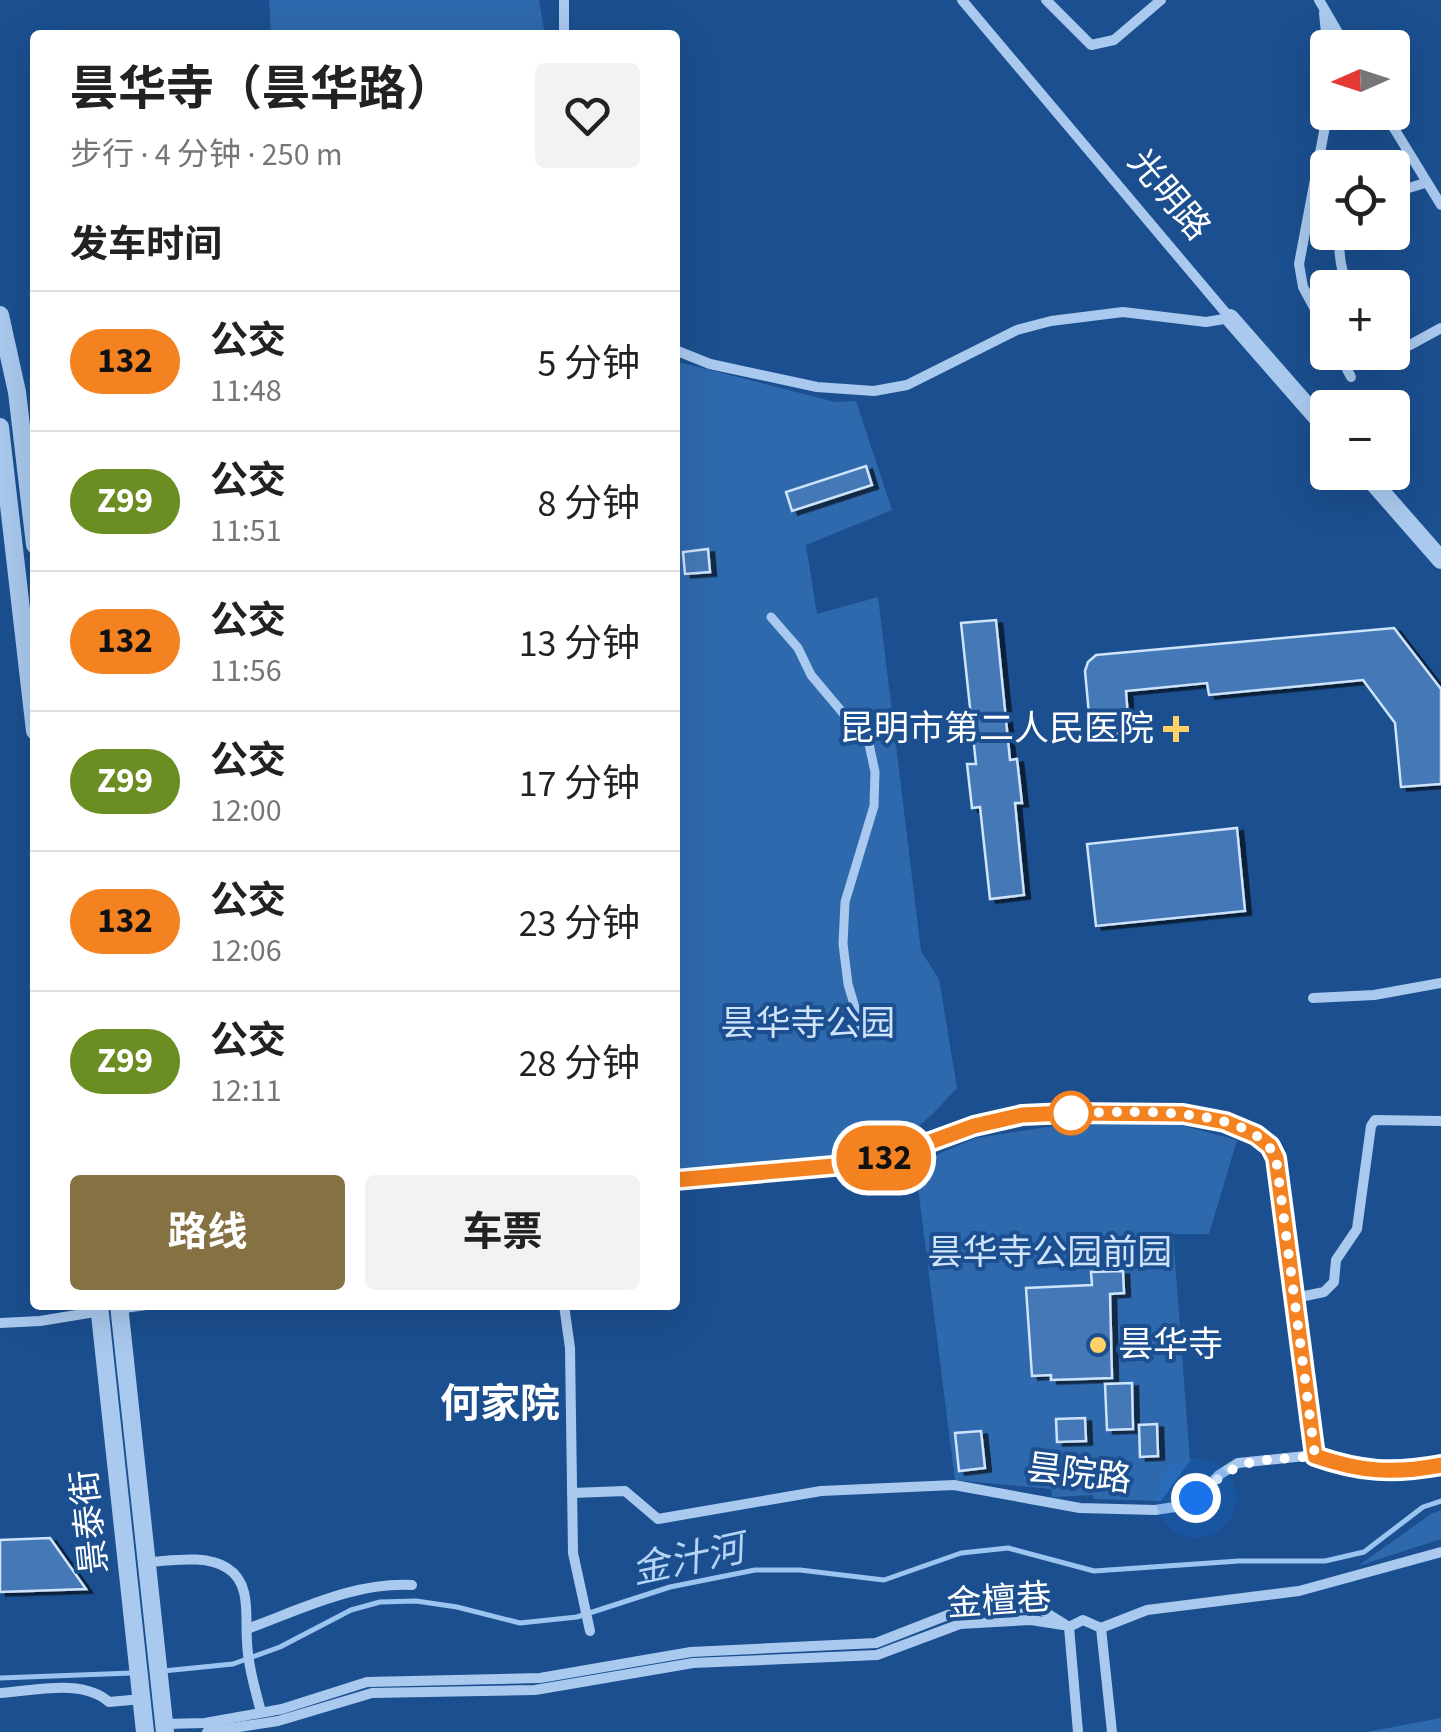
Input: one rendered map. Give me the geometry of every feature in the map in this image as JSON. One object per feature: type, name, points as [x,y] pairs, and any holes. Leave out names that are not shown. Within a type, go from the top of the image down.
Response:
[{"type":"street","points":[[564,0],[564,30]]},
{"type":"street","name":"光明路","points":[[962,0],[1310,409]]},
{"type":"street","points":[[1046,0],[1091,45],[1114,40],[1161,0]]},
{"type":"street","points":[[1321,4],[1336,30]]},
{"type":"street","points":[[1321,4],[1325,30]]},
{"type":"street","points":[[1310,300],[1299,264],[1324,130]]},
{"type":"street","points":[[1394,130],[1441,206]]},
{"type":"street","points":[[1410,187],[1425,183]]},
{"type":"street","points":[[680,352],[710,364],[816,387],[874,391],[907,384],[1017,330],[1051,321],[1123,312],[1206,322],[1230,318]]},
{"type":"street","points":[[0,316],[16,392],[30,505]]},
{"type":"street","points":[[1410,345],[1441,328]]},
{"type":"street","points":[[1347,370],[1351,377]]},
{"type":"street","points":[[0,427],[30,688]]},
{"type":"street","points":[[1380,490],[1441,560]]},
{"type":"street","points":[[771,617],[798,648],[811,675],[869,744],[875,772],[874,806],[845,902],[843,944],[848,984],[863,1035]]},
{"type":"street","points":[[1313,998],[1374,994],[1441,983]]},
{"type":"street","points":[[680,1180],[856,1164],[974,1126],[1022,1115],[1183,1114],[1225,1122],[1256,1135],[1270,1146],[1276,1158],[1315,1456],[1377,1472],[1441,1465]]},
{"type":"street","points":[[1295,1298],[1324,1292],[1334,1282],[1336,1260],[1357,1228],[1375,1120],[1441,1121]]},
{"type":"street","points":[[0,1324],[40,1322],[91,1310]]},
{"type":"street","name":"景泰街","points":[[99,1310],[145,1732]]},
{"type":"street","name":"景泰街","points":[[119,1310],[164,1728]]},
{"type":"street","points":[[565,1310],[570,1348],[573,1554],[590,1631]]},
{"type":"street","name":"昙院路","points":[[572,1493],[625,1490],[658,1519],[821,1491],[954,1485],[1080,1508],[1154,1510],[1196,1498],[1238,1464],[1315,1456]]},
{"type":"street","points":[[1078,1732],[1069,1626],[1083,1620],[1101,1628],[1148,1610],[1299,1591],[1441,1552]]},
{"type":"street","points":[[148,1562],[203,1560],[227,1568],[241,1584],[261,1712]]},
{"type":"street","points":[[247,1635],[357,1588],[412,1585]]},
{"type":"street","name":"金檀巷","points":[[164,1728],[261,1712],[367,1682],[540,1678],[691,1652],[876,1643],[958,1611],[1038,1606],[1069,1626]]},
{"type":"street","name":"金檀巷","points":[[206,1732],[278,1721],[372,1693],[535,1690],[693,1662],[876,1655],[960,1624],[1031,1620],[1069,1626]]},
{"type":"street","points":[[1101,1628],[1112,1732]]},
{"type":"street","points":[[0,1694],[81,1688],[98,1692],[109,1702],[141,1695]]},
{"type":"green space","points":[[269,0],[539,0],[544,30],[271,30]]},
{"type":"green space","name":"昙华寺公园","points":[[680,362],[835,402],[856,401],[892,510],[806,545],[817,614],[878,597],[921,951],[939,979],[957,1088],[905,1135],[855,1153],[680,1171]]},
{"type":"green space","name":"昙华寺公园前园","points":[[1161,1120],[1237,1140],[1209,1234],[1173,1234],[1190,1461],[1161,1501],[1094,1499],[1093,1495],[1052,1497],[1051,1489],[955,1480],[915,1164],[976,1138],[1054,1126]]},
{"type":"green space","points":[[1441,1510],[1441,1539],[1358,1566],[1431,1514]]},
{"type":"green space","points":[[1441,1718],[1441,1732],[1367,1732]]},
{"type":"building","points":[[866,466],[872,485],[792,511],[786,492]]},
{"type":"building","points":[[708,549],[710,572],[685,574],[683,552]]},
{"type":"building","points":[[996,620],[1010,760],[1017,759],[1022,803],[1015,803],[1024,895],[990,899],[980,807],[972,808],[967,764],[976,764],[961,623]]},
{"type":"building","points":[[1394,628],[1441,689],[1441,784],[1401,787],[1395,723],[1363,680],[1209,695],[1207,683],[1126,691],[1129,732],[1091,736],[1085,671],[1096,655]]},
{"type":"building","points":[[1237,828],[1245,911],[1096,926],[1087,844]]},
{"type":"building","points":[[1123,1271],[1124,1293],[1110,1294],[1112,1378],[1051,1380],[1051,1375],[1032,1376],[1026,1288],[1092,1285],[1091,1272]]},
{"type":"building","points":[[1132,1383],[1133,1429],[1107,1430],[1105,1384]]},
{"type":"building","points":[[1085,1418],[1086,1441],[1057,1442],[1056,1419]]},
{"type":"building","points":[[1157,1424],[1158,1456],[1140,1457],[1139,1425]]},
{"type":"building","points":[[981,1431],[985,1468],[959,1471],[955,1433]]},
{"type":"building","points":[[50,1538],[86,1589],[0,1592],[0,1540]]},
{"type":"waterway","name":"金汁河","points":[[163,1671],[233,1664],[280,1647],[351,1610],[380,1602],[416,1601],[457,1607],[520,1623],[577,1617],[670,1587],[755,1570],[800,1570],[884,1580],[961,1553],[1008,1548],[1094,1571],[1239,1561],[1325,1561],[1364,1552],[1423,1507],[1441,1501]]},
{"type":"waterway","name":"金汁河","points":[[0,1678],[132,1673]]},
{"type":"bus line","name":"132","points":[[680,1180],[856,1164],[974,1126],[1022,1115],[1183,1114],[1225,1122],[1256,1135],[1270,1146],[1276,1158],[1315,1456],[1377,1472],[1441,1465]]},
{"type":"place","name":"昆明市第二人民医院","points":[[1176,729]]},
{"type":"place","name":"昙华寺","points":[[1098,1345]]},
{"type":"district","name":"何家院","points":[[500,1404]]},
{"type":"route","points":[[1071,1113],[1067,1113],[1183,1114],[1225,1122],[1256,1135],[1270,1146],[1276,1158],[1315,1456],[1238,1464],[1196,1498]]}]
